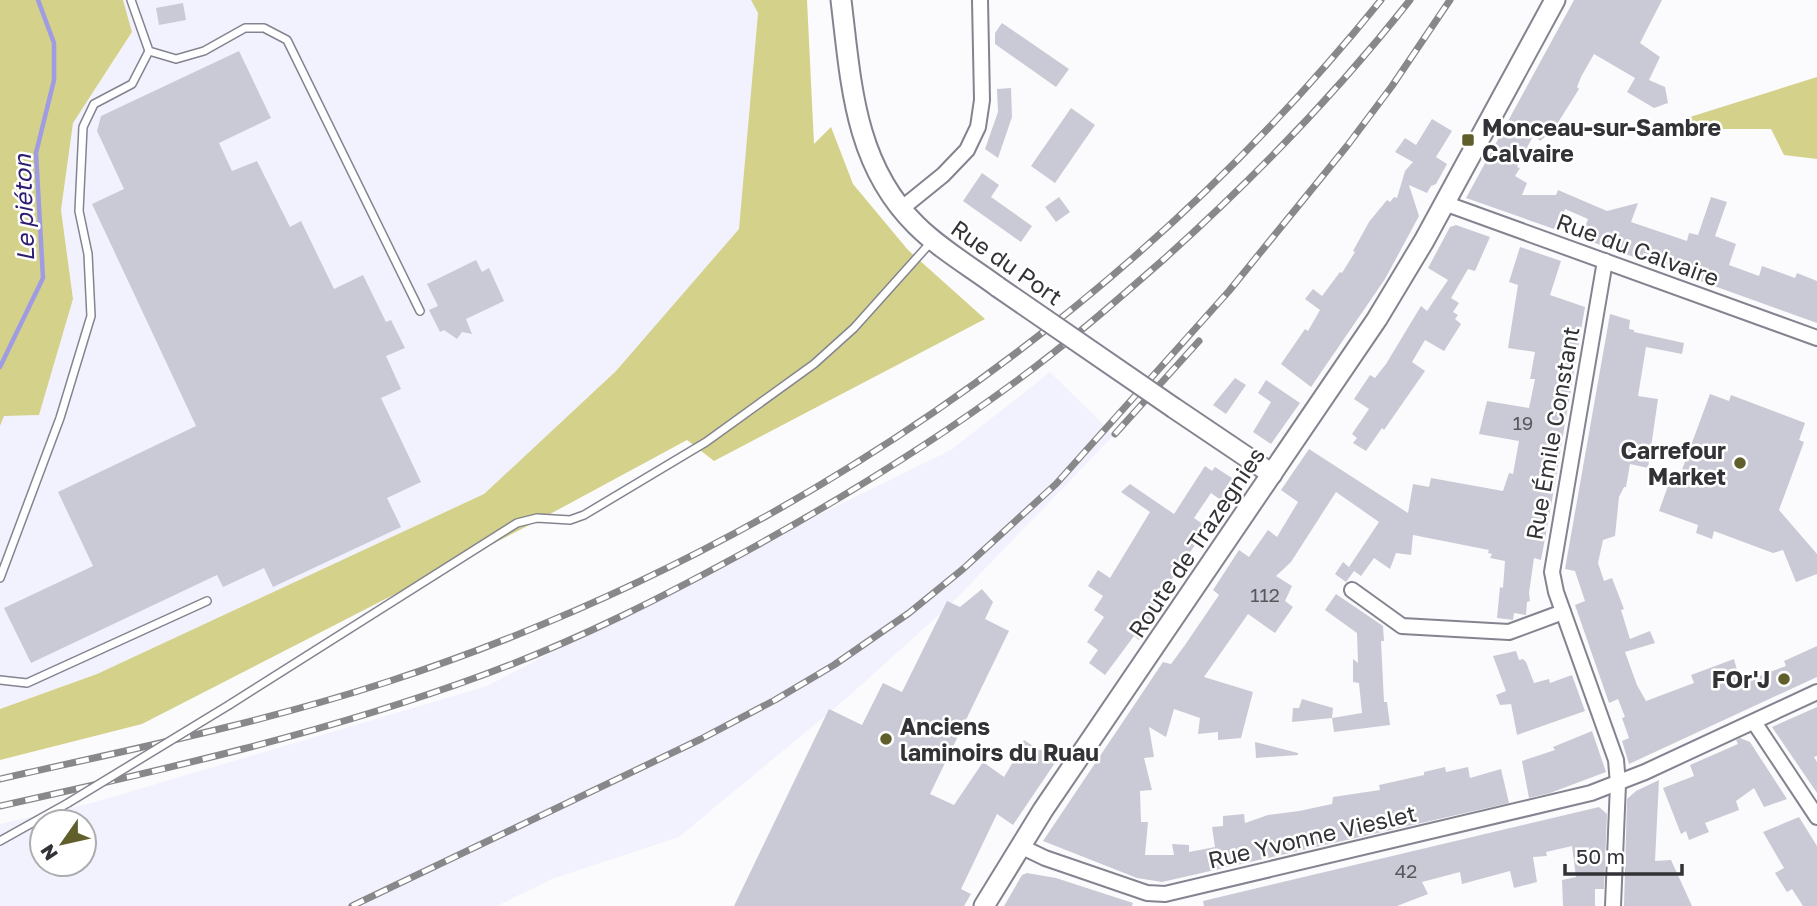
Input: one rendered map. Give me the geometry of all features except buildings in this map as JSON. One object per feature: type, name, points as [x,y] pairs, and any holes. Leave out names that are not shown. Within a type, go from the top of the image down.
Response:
[{"type":"main road","name":"Rue du Port","points":[[841,0],[859,128],[878,174],[901,209],[932,240],[1272,474]]},
{"type":"main road","name":"Route de Trazegnies","points":[[984,906],[1020,846],[1371,328],[1444,203],[1555,0]]},
{"type":"street","points":[[901,209],[943,175],[967,150],[978,127],[982,100],[980,0]]},
{"type":"street","name":"Rue du Calvaire","points":[[1444,203],[1817,338]]},
{"type":"street","name":"Rue Émile Constant","points":[[1605,261],[1552,572],[1563,612],[1616,760],[1618,784],[1613,906]]},
{"type":"street","points":[[1352,590],[1402,626],[1510,632],[1563,612]]},
{"type":"street","name":"Rue Yvonne Vieslet","points":[[1020,846],[1045,858],[1147,893],[1165,894],[1529,809],[1618,784],[1817,692]]},
{"type":"street","points":[[1754,722],[1817,817]]},
{"type":"lane","points":[[0,578],[60,418],[91,316],[88,254],[79,211],[83,127],[94,104],[132,83],[149,51],[131,0]]},
{"type":"lane","points":[[149,51],[176,59],[204,51],[245,28],[264,28],[287,40],[420,311]]},
{"type":"lane","points":[[0,841],[229,705],[517,523],[537,518],[570,520],[584,515],[706,442],[814,364],[855,328],[932,240]]},
{"type":"lane","points":[[0,680],[27,683],[207,601]]},
{"type":"shaded area","points":[[0,0],[123,0],[132,32],[73,123],[61,210],[73,299],[39,415],[4,416],[0,426]]},
{"type":"shaded area","points":[[123,0],[751,0],[758,13],[739,234],[616,371],[484,494],[97,674],[0,709],[0,426],[4,416],[39,415],[73,299],[61,210],[73,123],[132,33]]},
{"type":"shaded area","points":[[751,0],[807,0],[814,144],[831,127],[853,184],[908,250],[985,319],[714,461],[687,440],[539,520],[142,724],[0,760],[0,709],[97,674],[484,494],[616,371],[739,229],[758,13]]},
{"type":"shaded area","points":[[1817,77],[1817,159],[1784,155],[1771,129],[1689,129],[1686,121],[1690,117]]},
{"type":"shaded area","points":[[1050,372],[1114,435],[951,604],[848,697],[679,837],[552,879],[497,906],[0,906],[0,824],[28,818],[28,878],[98,878],[98,808],[69,808],[487,686],[763,542],[951,450]]},
{"type":"waterway","name":"Le piéton","points":[[0,367],[43,278],[36,153],[54,80],[54,43],[38,0]]},
{"type":"railway","points":[[0,779],[243,723],[387,682],[531,629],[670,567],[804,494],[933,413],[1056,322],[1172,223],[1280,115],[1381,0]]},
{"type":"railway","points":[[0,806],[244,749],[424,696],[518,662],[621,616],[788,528],[887,469],[984,405],[1109,307],[1196,230],[1261,167],[1353,69],[1410,0]]},
{"type":"railway","points":[[352,906],[701,739],[775,700],[834,665],[909,613],[963,569],[1056,484],[1229,291],[1347,146],[1392,86],[1450,0]]},
{"type":"railway","points":[[1115,434],[1199,341]]},
{"type":"place","name":"Monceau-sur-Sambre Calvaire","points":[[1468,140]]},
{"type":"place","name":"Carrefour Market","points":[[1740,463]]},
{"type":"place","name":"FOr'J","points":[[1784,679]]},
{"type":"place","name":"Anciens laminoirs du Ruau","points":[[886,739]]}]
